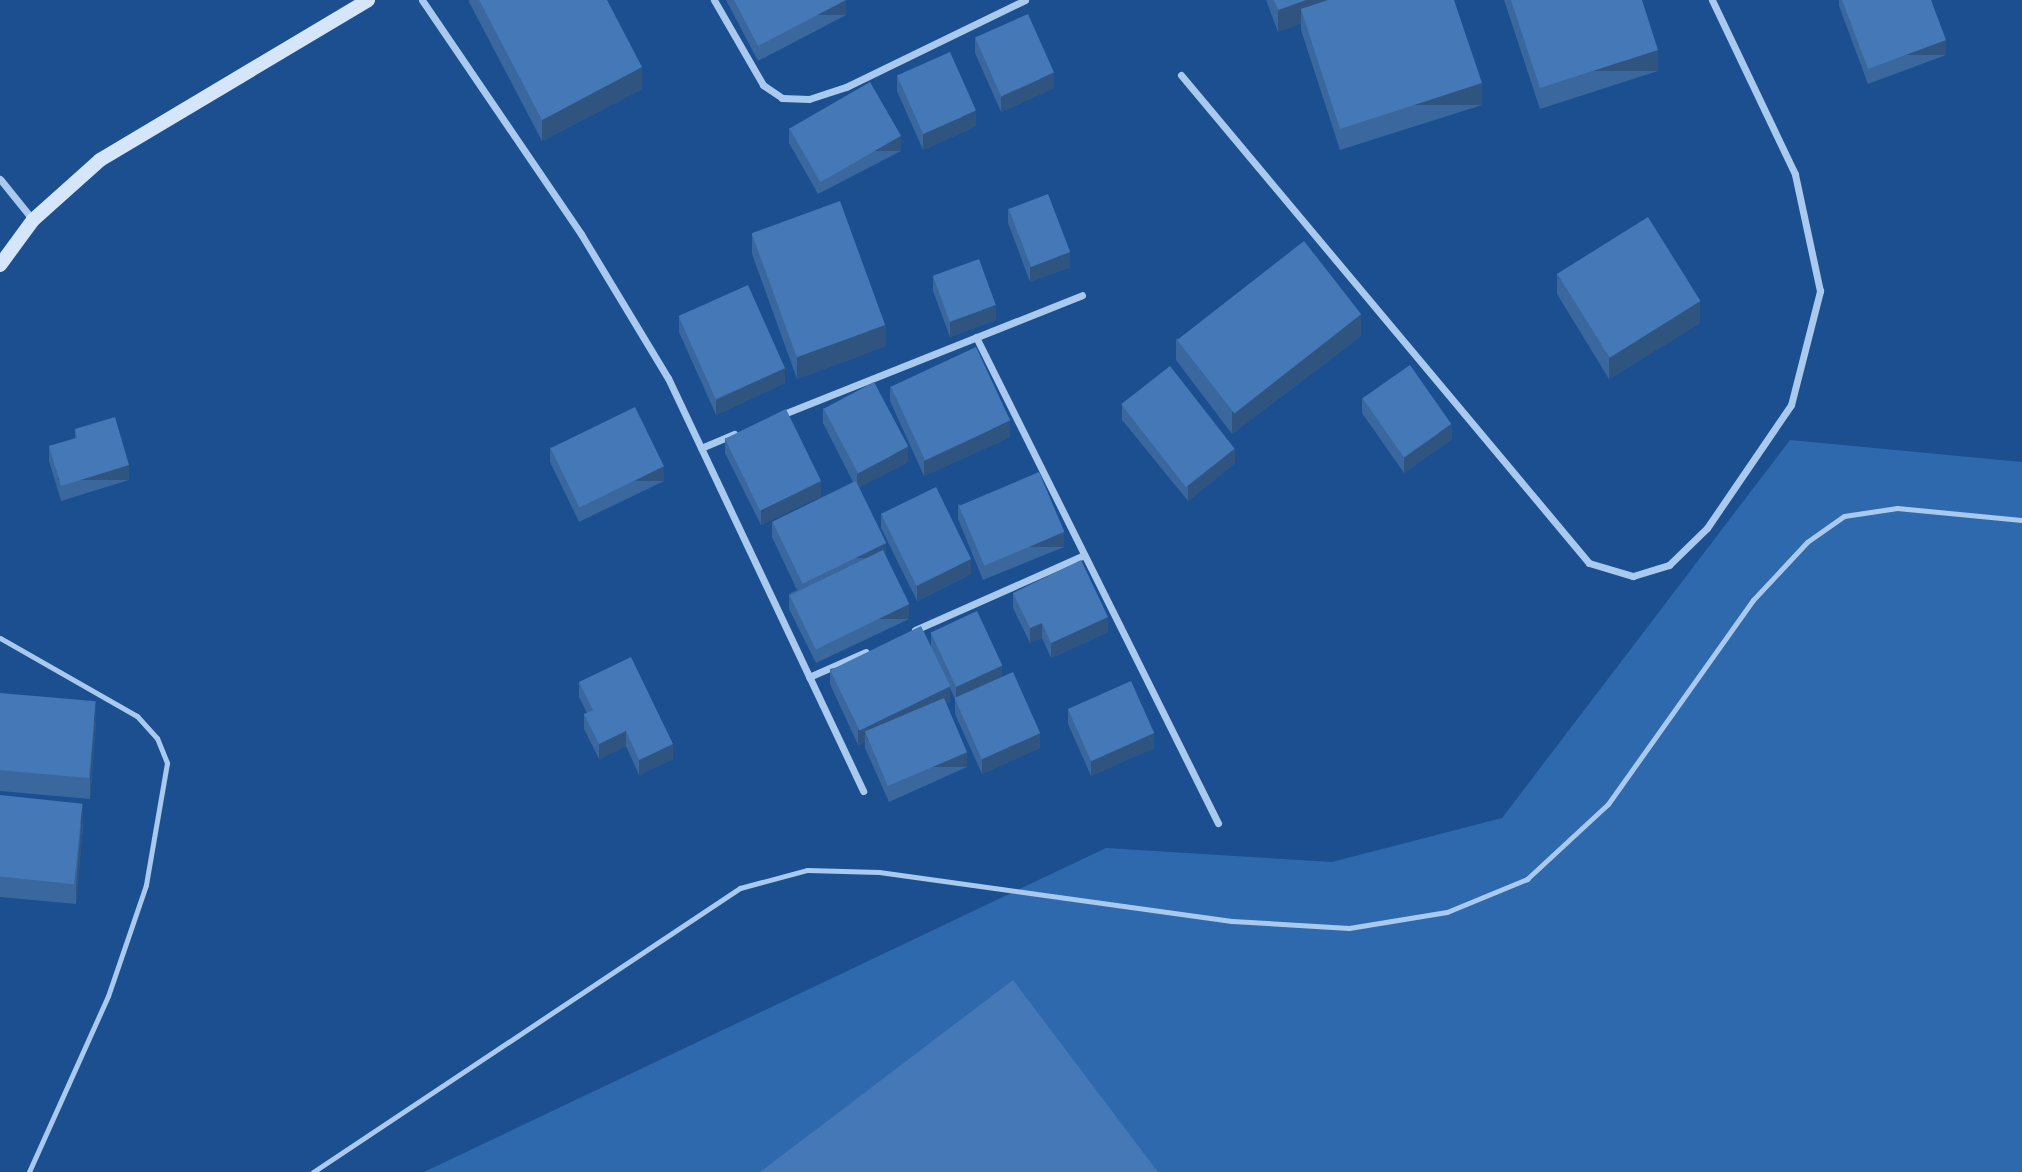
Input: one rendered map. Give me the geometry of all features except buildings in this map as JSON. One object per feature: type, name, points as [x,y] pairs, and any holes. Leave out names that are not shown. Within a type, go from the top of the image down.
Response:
[{"type":"street","points":[[0,265],[33,220],[100,160],[368,0]]},
{"type":"street","points":[[422,0],[581,234],[668,378],[863,791]]},
{"type":"street","points":[[714,0],[763,85],[782,98],[809,99],[846,87],[1025,0]]},
{"type":"street","points":[[1181,75],[1589,562],[1633,576],[1669,565],[1707,528],[1791,405],[1821,291],[1795,174],[1712,0]]},
{"type":"street","points":[[0,179],[33,220]]},
{"type":"street","points":[[776,418],[1082,295]]},
{"type":"street","points":[[976,337],[1217,823]]},
{"type":"street","points":[[701,448],[738,433]]},
{"type":"street","points":[[909,633],[1084,555]]},
{"type":"street","points":[[809,677],[872,649]]},
{"type":"lane","points":[[313,1172],[729,895],[807,870],[879,872],[1245,922],[1349,928],[1447,912],[1527,879],[1608,804],[1754,600],[1807,542],[1844,516],[1897,508],[2022,520]]},
{"type":"lane","points":[[0,638],[137,716],[158,738],[167,763],[146,885],[108,996],[29,1172]]},
{"type":"shaded area","points":[[1790,440],[2022,462],[2022,1172],[424,1172],[1106,848],[1332,862],[1502,818]]}]
